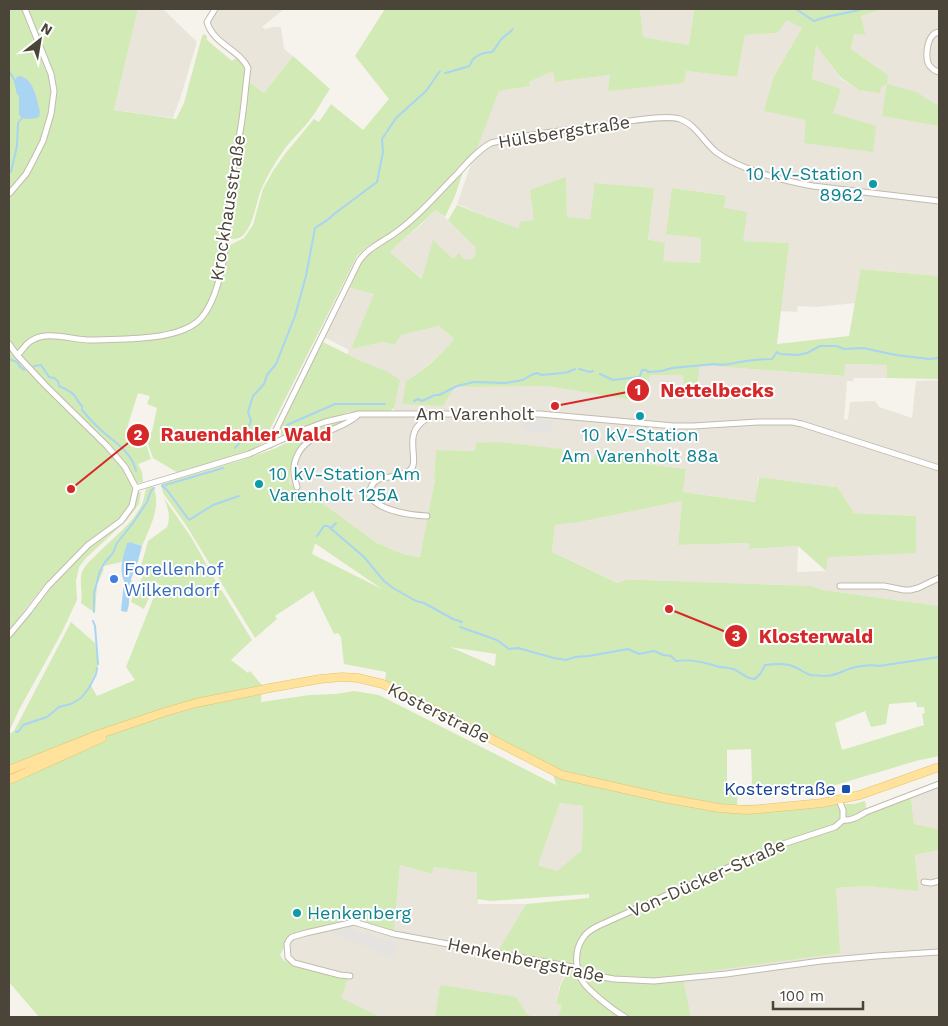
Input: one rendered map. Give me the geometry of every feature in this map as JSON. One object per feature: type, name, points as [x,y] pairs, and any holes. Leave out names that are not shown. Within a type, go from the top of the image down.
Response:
[{"type":"main road","name":"Kosterstraße","points":[[9,770],[97,735],[196,703],[320,679],[342,677],[358,678],[383,684],[553,772],[572,778],[664,798],[719,808],[760,809],[812,805],[840,800],[860,795],[939,767]]},
{"type":"main road","name":"Kosterstraße","points":[[9,780],[138,722]]},
{"type":"street","points":[[9,194],[26,174],[43,141],[51,114],[54,91],[51,74],[25,9]]},
{"type":"street","name":"Krockhausstraße","points":[[18,355],[28,343],[50,335],[81,340],[101,340],[161,335],[180,331],[203,316],[210,305],[223,262],[233,172],[248,68],[244,61],[211,32],[207,22],[215,9]]},
{"type":"street","points":[[939,32],[931,37],[927,59],[932,69],[939,72]]},
{"type":"street","name":"Hülsbergstraße","points":[[270,445],[358,261],[364,253],[395,234],[411,220],[466,163],[491,143],[618,122],[673,118],[685,121],[715,151],[729,160],[797,184],[939,201]]},
{"type":"street","points":[[9,344],[51,390],[108,446],[125,467],[136,488],[132,506],[121,521],[88,545],[48,586],[9,635]]},
{"type":"street","points":[[297,487],[294,466],[298,452],[313,438],[351,421],[359,414]]},
{"type":"street","name":"Am Varenholt","points":[[136,488],[232,460],[325,422],[359,414],[540,414],[674,426],[792,422],[818,428],[939,468]]},
{"type":"street","points":[[427,516],[404,513],[376,503],[370,497],[370,489],[375,481],[379,479],[410,471],[414,461],[412,439],[414,432],[419,424],[433,415]]},
{"type":"street","points":[[840,586],[884,586],[910,590],[939,578]]},
{"type":"street","points":[[840,800],[843,820],[856,818],[866,812],[939,784]]},
{"type":"street","name":"Von-Dücker-Straße","points":[[578,968],[577,960],[580,943],[588,933],[598,926],[777,846],[835,828],[843,820]]},
{"type":"street","points":[[924,882],[939,881]]},
{"type":"street","name":"Henkenbergstraße","points":[[350,976],[294,963],[288,957],[287,944],[289,940],[299,934],[354,922],[394,934],[578,968],[579,975],[586,974],[614,979],[635,980],[666,980],[821,961],[939,952]]},
{"type":"street","points":[[579,975],[584,983],[625,1017]]},
{"type":"shaded area","points":[[138,9],[163,9],[197,42],[173,118],[114,110]]},
{"type":"shaded area","points":[[217,9],[284,9],[262,27],[265,29],[281,27],[284,49],[293,56],[264,93],[244,78],[244,65],[206,30]]},
{"type":"shaded area","points":[[640,9],[694,9],[689,45],[643,37]]},
{"type":"shaded area","points":[[883,9],[939,9],[939,106],[931,102],[883,116],[939,126],[939,276],[862,269],[855,303],[816,307],[798,306],[797,312],[780,311],[789,243],[743,241],[724,208],[725,195],[672,188],[701,238],[700,263],[662,261],[648,241],[653,188],[596,183],[590,219],[567,217],[566,177],[534,220],[520,230],[457,204],[499,91],[530,86],[529,82],[553,71],[555,82],[610,75],[609,91],[686,71],[737,77],[745,35],[776,33],[787,19],[802,28],[774,76],[807,120],[804,142],[833,112],[836,88],[812,79],[816,44],[840,78],[859,90],[881,87],[888,75],[851,49],[854,34],[866,35],[861,16]]},
{"type":"shaded area","points":[[435,210],[475,247],[476,252],[471,260],[453,259],[423,279],[390,252]]},
{"type":"shaded area","points":[[350,288],[375,294],[351,349],[383,342],[395,345],[401,335],[439,326],[454,339],[447,349],[406,381],[443,406],[455,387],[547,386],[646,401],[650,375],[683,375],[700,365],[843,376],[845,364],[888,365],[887,378],[854,378],[853,381],[847,381],[844,420],[848,419],[850,402],[875,401],[879,407],[912,418],[916,381],[939,380],[939,606],[823,590],[809,586],[642,580],[626,580],[619,583],[552,552],[555,525],[580,522],[682,501],[678,545],[750,543],[750,549],[798,546],[797,572],[826,571],[828,557],[916,516],[854,513],[837,486],[758,477],[756,502],[683,492],[686,469],[638,463],[595,451],[594,460],[561,457],[562,449],[436,450],[435,480],[421,557],[403,554],[377,543],[329,508],[289,483],[295,454],[302,441],[357,417],[394,416],[394,408],[361,361],[347,354],[349,350],[324,337]]},
{"type":"shaded area","points":[[522,418],[553,421],[550,433],[527,433],[527,429],[522,428]]},
{"type":"shaded area","points":[[939,781],[939,829],[914,824],[911,794]]},
{"type":"shaded area","points":[[560,803],[583,806],[582,850],[557,871],[538,865]]},
{"type":"shaded area","points":[[939,850],[939,1017],[691,1017],[683,977],[695,973],[836,888],[866,886],[919,890],[915,855]]},
{"type":"shaded area","points":[[400,865],[432,874],[434,867],[477,873],[478,904],[526,904],[498,951],[394,932]]},
{"type":"shaded area","points":[[352,924],[569,967],[560,984],[556,1003],[562,1005],[558,1017],[533,1017],[526,1013],[440,985],[435,1017],[380,1017],[340,998],[348,979],[284,961],[294,938]]},
{"type":"shaded area","points":[[350,926],[362,933],[399,943],[391,960],[335,935],[331,931]]},
{"type":"green space","points":[[9,9],[138,9],[114,110],[176,119],[184,103],[204,34],[207,36],[207,40],[232,61],[236,58],[244,65],[244,78],[264,93],[293,56],[330,89],[312,117],[287,146],[271,169],[261,190],[247,230],[236,239],[228,238],[228,246],[244,238],[253,225],[263,189],[273,171],[314,119],[319,122],[331,104],[363,130],[389,99],[355,56],[385,9],[640,9],[643,37],[689,45],[694,9],[883,9],[861,16],[866,35],[854,34],[851,49],[888,75],[887,84],[881,87],[880,93],[859,90],[840,77],[816,45],[812,79],[841,89],[833,113],[876,126],[873,152],[804,143],[806,120],[764,111],[774,76],[802,28],[787,20],[776,33],[745,35],[737,77],[686,71],[684,83],[608,91],[610,75],[555,82],[553,71],[529,82],[530,86],[499,91],[476,151],[409,218],[368,246],[357,256],[263,443],[249,452],[178,473],[153,458],[144,433],[152,432],[157,408],[147,404],[150,396],[138,393],[128,425],[142,433],[151,459],[138,464],[142,472],[143,482],[133,484],[129,504],[120,518],[87,544],[46,583],[9,630]]},
{"type":"green space","points":[[887,84],[916,92],[939,106],[939,126],[882,116]]},
{"type":"green space","points":[[463,172],[445,217],[435,210],[390,252],[422,279],[433,240],[453,259],[459,253],[468,260],[475,255],[475,247],[448,220],[457,205],[519,229],[520,222],[534,220],[530,190],[566,177],[567,217],[590,219],[595,183],[654,188],[648,240],[665,243],[663,261],[700,263],[701,238],[666,234],[672,188],[723,195],[726,196],[724,208],[747,212],[743,241],[789,243],[777,344],[849,336],[861,269],[939,276],[939,379],[887,378],[887,365],[845,364],[844,376],[700,365],[696,390],[685,389],[683,375],[650,375],[646,401],[547,386],[455,387],[443,406],[402,404],[406,381],[432,362],[454,339],[439,326],[401,335],[395,345],[383,342],[351,349],[374,294],[350,288],[362,260],[369,253],[401,233]]},
{"type":"green space","points":[[323,342],[388,372],[400,380],[394,408],[390,411],[349,412],[300,428],[284,438],[279,434],[282,421]]},
{"type":"green space","points":[[345,420],[345,422],[316,433],[302,442],[294,456],[289,483],[329,508],[377,543],[403,554],[420,557],[435,480],[436,450],[475,451],[476,443],[500,442],[562,449],[562,457],[594,460],[595,451],[635,453],[638,463],[686,469],[683,492],[755,502],[759,477],[837,486],[854,513],[916,516],[916,553],[828,557],[826,571],[798,546],[749,549],[750,543],[678,545],[682,501],[580,522],[555,525],[552,552],[618,583],[626,580],[642,580],[810,586],[823,590],[939,606],[939,756],[916,761],[813,793],[794,788],[752,785],[751,749],[727,750],[727,787],[738,788],[737,805],[854,804],[865,801],[867,812],[888,807],[911,797],[914,824],[939,829],[939,850],[915,855],[919,891],[866,886],[836,888],[840,953],[695,973],[683,977],[691,1017],[558,1017],[562,1005],[556,1003],[561,984],[572,964],[498,951],[526,904],[589,898],[589,894],[491,901],[477,899],[477,873],[434,867],[432,874],[400,865],[394,932],[361,923],[291,935],[280,955],[284,961],[348,979],[341,998],[380,1017],[39,1017],[9,982],[9,734],[14,731],[71,622],[95,643],[98,665],[90,684],[97,696],[135,680],[126,667],[159,584],[156,582],[144,609],[131,601],[143,576],[147,578],[139,573],[148,541],[167,527],[168,524],[167,505],[164,498],[191,537],[252,640],[231,660],[248,673],[250,671],[262,685],[261,702],[354,691],[379,695],[556,785],[551,766],[385,682],[386,672],[344,664],[341,637],[338,633],[334,634],[313,591],[275,616],[277,619],[255,638],[186,525],[163,493],[161,484],[274,449],[315,429]],"holes":[[[316,544],[382,589],[312,554]],[[450,647],[496,654],[494,666]],[[916,702],[917,707],[924,707],[925,713],[922,714],[924,725],[842,750],[835,723],[865,711],[871,727],[886,724],[889,704]],[[560,803],[583,806],[582,850],[557,871],[538,865]]]},
{"type":"green space","points":[[153,486],[156,509],[142,546],[130,542],[127,543],[125,555],[121,562],[100,567],[104,569],[97,585],[95,613],[81,603],[82,572],[91,560],[130,522],[141,506],[146,489]]},
{"type":"green space","points":[[138,492],[141,492],[139,504],[127,520],[86,558],[79,567],[76,581],[77,600],[9,732],[9,638],[56,581],[90,546],[122,522],[133,507]]},
{"type":"green space","points":[[440,985],[516,997],[526,1013],[533,1017],[435,1017]]},
{"type":"water","points":[[20,76],[29,81],[32,86],[40,112],[39,117],[26,119],[19,115],[19,97],[15,81]]},
{"type":"water","points":[[130,542],[142,546],[131,579],[132,585],[127,612],[121,611],[124,581],[122,566],[127,543]]},
{"type":"waterway","points":[[796,9],[814,21],[862,9]]},
{"type":"waterway","points":[[445,73],[468,67],[477,56],[492,52],[501,39],[513,29]]},
{"type":"waterway","points":[[9,71],[15,81],[18,94]]},
{"type":"waterway","points":[[235,448],[251,421],[248,412],[253,396],[264,384],[267,375],[276,364],[295,316],[306,276],[315,228],[377,182],[383,152],[382,139],[396,118],[426,91],[440,71]]},
{"type":"waterway","points":[[11,172],[17,146],[18,123],[22,116]]},
{"type":"waterway","points":[[600,374],[613,380],[638,377],[642,370],[649,372],[661,371],[672,368],[715,364],[724,365],[772,359],[777,352],[780,354],[798,355],[807,353],[820,346],[837,346],[844,349],[863,348],[896,355],[929,359],[939,358]]},
{"type":"waterway","points":[[9,359],[17,362],[24,370]]},
{"type":"waterway","points":[[34,366],[41,365],[49,377],[54,378],[58,381],[59,386],[74,395],[82,406],[82,410],[98,428],[127,453],[136,471]]},
{"type":"waterway","points":[[414,401],[418,399],[422,401],[457,386],[474,382],[505,383],[523,380],[537,373],[542,375],[563,373],[575,369]]},
{"type":"waterway","points":[[579,369],[593,371]]},
{"type":"waterway","points":[[287,425],[335,404],[385,404]]},
{"type":"waterway","points":[[246,435],[249,431],[259,430]]},
{"type":"waterway","points":[[162,486],[223,468]]},
{"type":"waterway","points":[[162,486],[189,520],[213,505],[239,496]]},
{"type":"waterway","points":[[94,612],[94,593],[100,571],[113,553],[117,543],[147,502],[154,488]]},
{"type":"waterway","points":[[331,528],[336,523]]},
{"type":"waterway","points":[[317,536],[324,526],[328,526],[364,557],[384,581],[393,588],[462,622]]},
{"type":"waterway","points":[[93,621],[98,664]]},
{"type":"waterway","points":[[460,627],[497,640],[509,649],[518,648],[554,658],[566,660],[628,649],[639,654],[654,651],[671,656],[676,661],[697,661],[718,667],[731,668],[755,679],[765,665],[786,664],[810,675],[825,676],[862,666],[879,666],[939,657]]},
{"type":"waterway","points":[[16,732],[23,725],[47,717],[59,707],[71,704],[81,698],[89,688],[97,668]]},
{"type":"place","name":"10 kV-Station 8962","points":[[873,184]]},
{"type":"place","name":"Nettelbecks","points":[[555,406]]},
{"type":"place","name":"10 kV-Station Am Varenholt 88a","points":[[640,416]]},
{"type":"place","name":"10 kV-Station Am Varenholt 125A","points":[[259,484]]},
{"type":"place","name":"Rauendahler Wald","points":[[71,489]]},
{"type":"place","name":"Forellenhof Wilkendorf","points":[[114,579]]},
{"type":"place","name":"Klosterwald","points":[[669,609]]},
{"type":"place","name":"Kosterstraße","points":[[846,789]]},
{"type":"place","name":"Henkenberg","points":[[297,913]]}]
